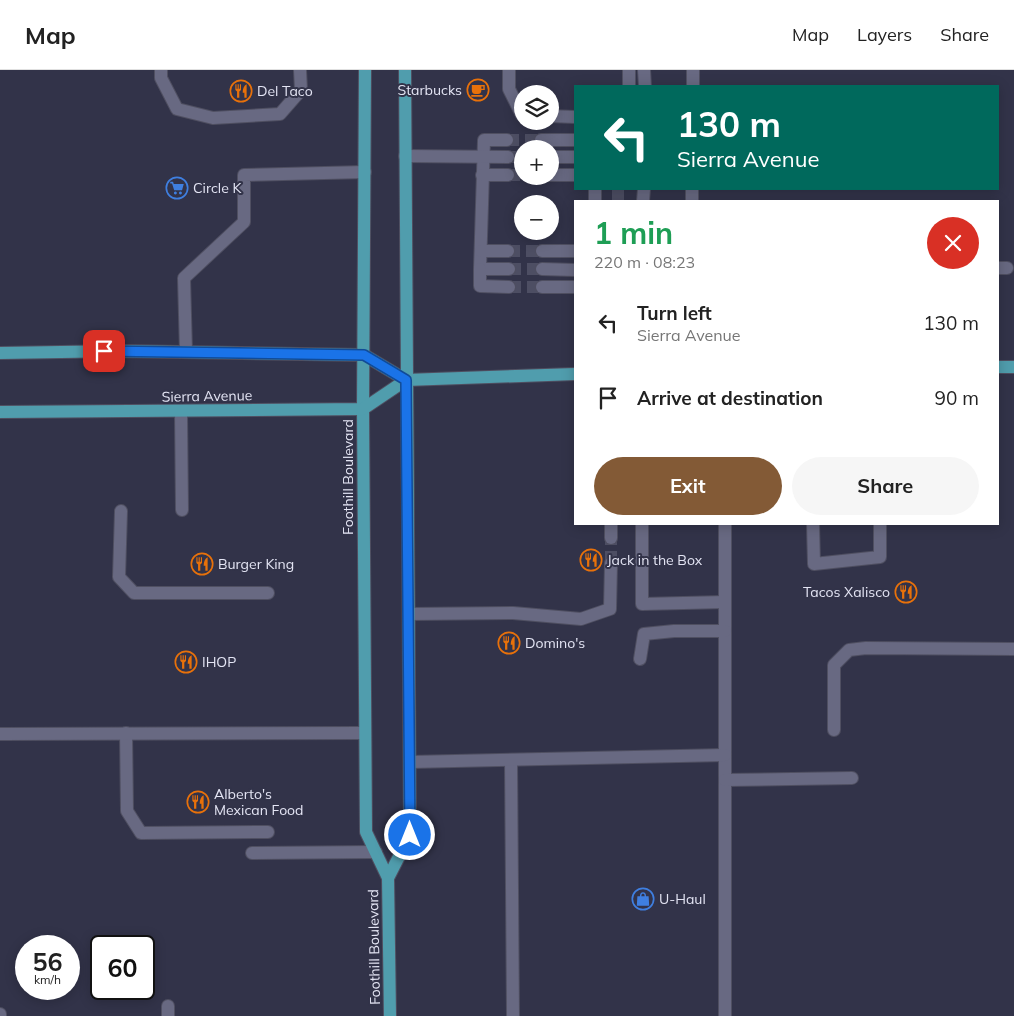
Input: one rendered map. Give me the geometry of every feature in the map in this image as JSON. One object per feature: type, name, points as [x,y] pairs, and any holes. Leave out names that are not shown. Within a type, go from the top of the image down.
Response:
[{"type":"main road","name":"Foothill Boulevard","points":[[365,70],[363,409],[366,832],[388,878],[390,1016]]},
{"type":"main road","name":"Foothill Boulevard","points":[[388,878],[410,835],[405,70]]},
{"type":"main road","points":[[0,353],[186,352],[364,355],[406,380]]},
{"type":"main road","points":[[999,367],[1014,366]]},
{"type":"main road","points":[[363,409],[406,380],[574,374]]},
{"type":"main road","name":"Sierra Avenue","points":[[0,412],[182,412],[363,409]]},
{"type":"lane","points":[[161,70],[161,78],[177,109],[213,118],[280,114],[301,90],[300,70]]},
{"type":"lane","points":[[510,70],[509,89],[514,99]]},
{"type":"lane","points":[[628,70],[629,85]]},
{"type":"lane","points":[[644,70],[646,85]]},
{"type":"lane","points":[[693,70],[693,85]]},
{"type":"lane","points":[[559,117],[574,118]]},
{"type":"lane","points":[[507,140],[484,140],[480,286],[509,286]]},
{"type":"lane","points":[[559,140],[574,140]]},
{"type":"lane","points":[[405,156],[508,157]]},
{"type":"lane","points":[[559,157],[574,157]]},
{"type":"lane","points":[[186,352],[184,278],[244,222],[244,175],[365,172]]},
{"type":"lane","points":[[482,175],[508,175]]},
{"type":"lane","points":[[559,175],[574,175]]},
{"type":"lane","points":[[480,250],[508,250]]},
{"type":"lane","points":[[542,250],[574,250]]},
{"type":"lane","points":[[480,269],[509,269]]},
{"type":"lane","points":[[542,269],[574,270]]},
{"type":"lane","points":[[542,287],[574,287]]},
{"type":"lane","points":[[182,412],[182,510]]},
{"type":"lane","points":[[121,511],[119,577],[134,593],[268,593]]},
{"type":"lane","points":[[611,525],[611,538]]},
{"type":"lane","points":[[642,525],[642,604],[725,602]]},
{"type":"lane","points":[[725,525],[726,1016]]},
{"type":"lane","points":[[813,525],[814,564],[880,557],[880,525]]},
{"type":"lane","points":[[409,614],[513,613],[581,618],[610,609],[611,562]]},
{"type":"lane","points":[[640,659],[644,634],[674,631],[725,631]]},
{"type":"lane","points":[[834,730],[834,665],[849,650],[866,648],[1014,649]]},
{"type":"lane","points":[[126,733],[127,811],[141,833],[268,832]]},
{"type":"lane","points":[[0,734],[365,733]]},
{"type":"lane","points":[[410,762],[725,755]]},
{"type":"lane","points":[[511,760],[512,1016]]},
{"type":"lane","points":[[725,780],[852,778]]},
{"type":"lane","points":[[252,853],[376,852]]},
{"type":"tunnel","points":[[507,140],[514,140]]},
{"type":"tunnel","points":[[508,157],[514,157]]},
{"type":"tunnel","points":[[508,175],[514,175]]},
{"type":"tunnel","points":[[618,190],[618,200]]},
{"type":"tunnel","points":[[508,251],[542,251]]},
{"type":"tunnel","points":[[509,269],[542,269]]},
{"type":"tunnel","points":[[509,287],[542,287]]},
{"type":"tunnel","points":[[611,538],[611,563]]},
{"type":"place","name":"Starbucks","points":[[478,90]]},
{"type":"place","name":"Del Taco","points":[[241,91]]},
{"type":"place","name":"Circle K","points":[[177,188]]},
{"type":"place","name":"Jack in the Box","points":[[591,560]]},
{"type":"place","name":"Burger King","points":[[202,564]]},
{"type":"place","name":"Tacos Xalisco","points":[[906,592]]},
{"type":"place","name":"Domino's","points":[[509,643]]},
{"type":"place","name":"IHOP","points":[[186,662]]},
{"type":"place","name":"Alberto's Mexican Food","points":[[198,802]]},
{"type":"place","name":"U-Haul","points":[[643,899]]},
{"type":"route","points":[[104,351],[364,355],[406,380],[410,835]]}]
